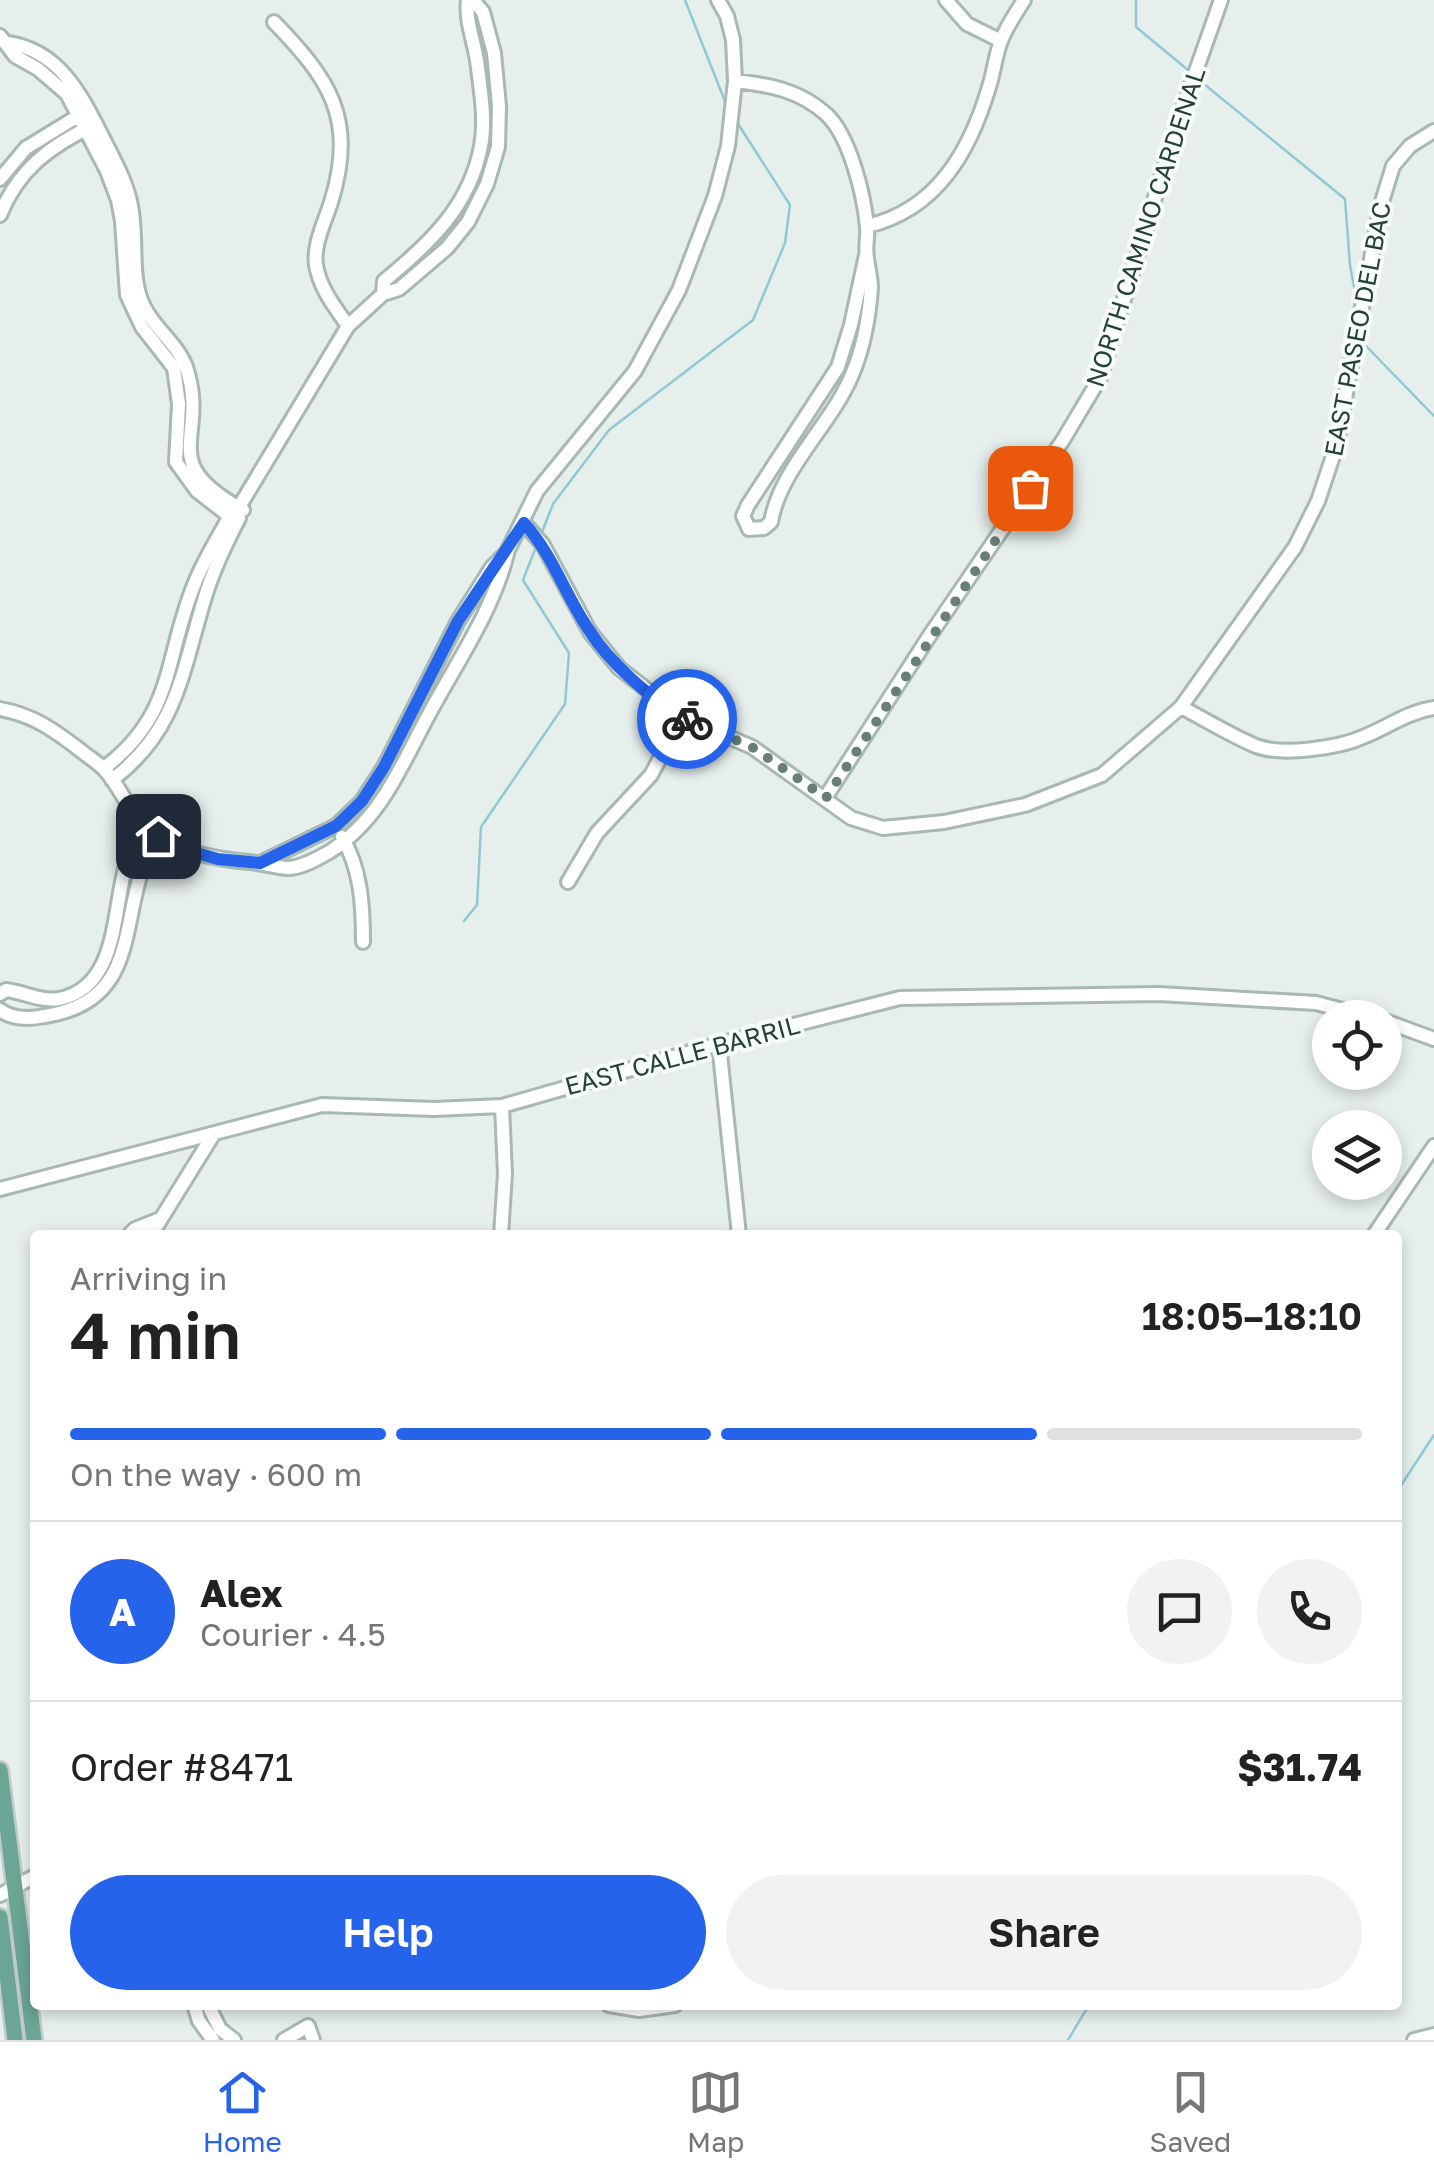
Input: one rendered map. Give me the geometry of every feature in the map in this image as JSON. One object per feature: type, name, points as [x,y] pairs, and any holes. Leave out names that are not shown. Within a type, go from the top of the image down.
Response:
[{"type":"main road","points":[[0,1770],[30,2004]]},
{"type":"main road","points":[[0,1918],[15,2040]]},
{"type":"main road","points":[[31,2010],[34,2040]]},
{"type":"street","points":[[108,774],[138,760],[159,733],[178,690],[183,649],[237,511],[348,326],[383,294],[399,290],[447,248],[468,222],[486,184],[498,147],[494,53],[484,12],[470,0]]},
{"type":"street","points":[[260,863],[336,826],[362,801],[384,767],[458,621],[524,523],[537,490],[634,371],[678,290],[715,196],[728,146],[735,81],[733,40],[718,0]]},
{"type":"street","points":[[946,0],[966,24],[1001,41]]},
{"type":"street","points":[[867,226],[896,216],[936,190],[968,147],[1001,41],[1024,0]]},
{"type":"street","name":"NORTH CAMINO CARDENAL","points":[[826,798],[1100,378],[1178,122],[1221,0]]},
{"type":"street","points":[[274,22],[314,62],[336,105],[340,164],[315,262],[322,285],[348,326]]},
{"type":"street","points":[[4,40],[46,58],[77,87],[91,127],[130,200],[139,296],[152,322],[186,366],[192,408],[189,463],[204,484],[237,511]]},
{"type":"street","points":[[735,81],[796,92],[828,116],[848,145],[867,226],[866,255],[852,325],[838,367],[748,506],[743,516],[748,529],[771,522],[782,490],[853,374],[868,316],[871,276],[866,255]]},
{"type":"street","points":[[0,179],[26,148],[85,112]]},
{"type":"street","points":[[0,215],[8,196],[36,160],[91,127]]},
{"type":"street","name":"EAST PASEO DEL BAC","points":[[524,523],[543,545],[590,632],[620,668],[682,716],[752,747],[851,818],[883,828],[944,822],[1024,806],[1102,775],[1181,706],[1295,547],[1318,501],[1336,447],[1384,192],[1393,166],[1410,146],[1434,131]]},
{"type":"street","points":[[0,709],[50,726],[108,774],[144,827],[186,850],[218,859],[289,868],[316,860],[345,842],[372,816],[399,774],[476,631],[502,575],[507,552]]},
{"type":"street","points":[[1181,706],[1260,748],[1290,750],[1345,743],[1413,711],[1434,708]]},
{"type":"street","points":[[568,882],[597,833],[652,775],[682,716]]},
{"type":"street","points":[[336,826],[354,861],[363,942]]},
{"type":"street","points":[[0,994],[6,990],[56,1000],[76,994],[101,969],[126,862],[144,827]]},
{"type":"street","points":[[0,1010],[16,1018],[60,1014],[104,988],[118,970],[137,879],[158,836]]},
{"type":"street","name":"EAST CALLE BARRIL","points":[[0,1190],[322,1105],[434,1109],[502,1106],[900,998],[1160,994],[1312,1003]]},
{"type":"street","points":[[1402,1027],[1434,1039]]},
{"type":"street","points":[[720,1044],[739,1230]]},
{"type":"street","points":[[501,1230],[505,1174],[502,1106]]},
{"type":"street","points":[[154,1230],[213,1135]]},
{"type":"street","points":[[1377,1230],[1434,1146]]},
{"type":"street","points":[[133,1230],[160,1220]]},
{"type":"street","points":[[0,1895],[30,1879]]},
{"type":"street","points":[[17,1888],[30,1889]]},
{"type":"street","points":[[196,2010],[213,2040]]},
{"type":"street","points":[[210,2010],[220,2029],[234,2040]]},
{"type":"street","points":[[284,2040],[308,2026],[314,2040]]},
{"type":"street","points":[[1414,2040],[1434,2035]]},
{"type":"waterway","points":[[685,0],[726,104]]},
{"type":"waterway","points":[[1136,0],[1136,27],[1188,70]]},
{"type":"waterway","points":[[1199,80],[1345,199],[1357,303]]},
{"type":"waterway","points":[[542,532],[553,504],[609,430],[753,320],[785,243],[790,205],[735,119]]},
{"type":"waterway","points":[[1363,335],[1366,346],[1434,416]]},
{"type":"waterway","points":[[464,921],[477,905],[481,827],[565,704],[569,653],[523,580],[536,547]]},
{"type":"waterway","points":[[1402,1484],[1434,1435]]},
{"type":"waterway","points":[[1068,2040],[1086,2010]]},
{"type":"way so far","points":[[687,719],[752,747],[826,798],[1030,488]]},
{"type":"route","points":[[158,836],[186,850],[218,859],[260,863],[336,826],[362,801],[384,767],[458,621],[524,523],[543,545],[574,606],[609,656],[687,719]]}]
